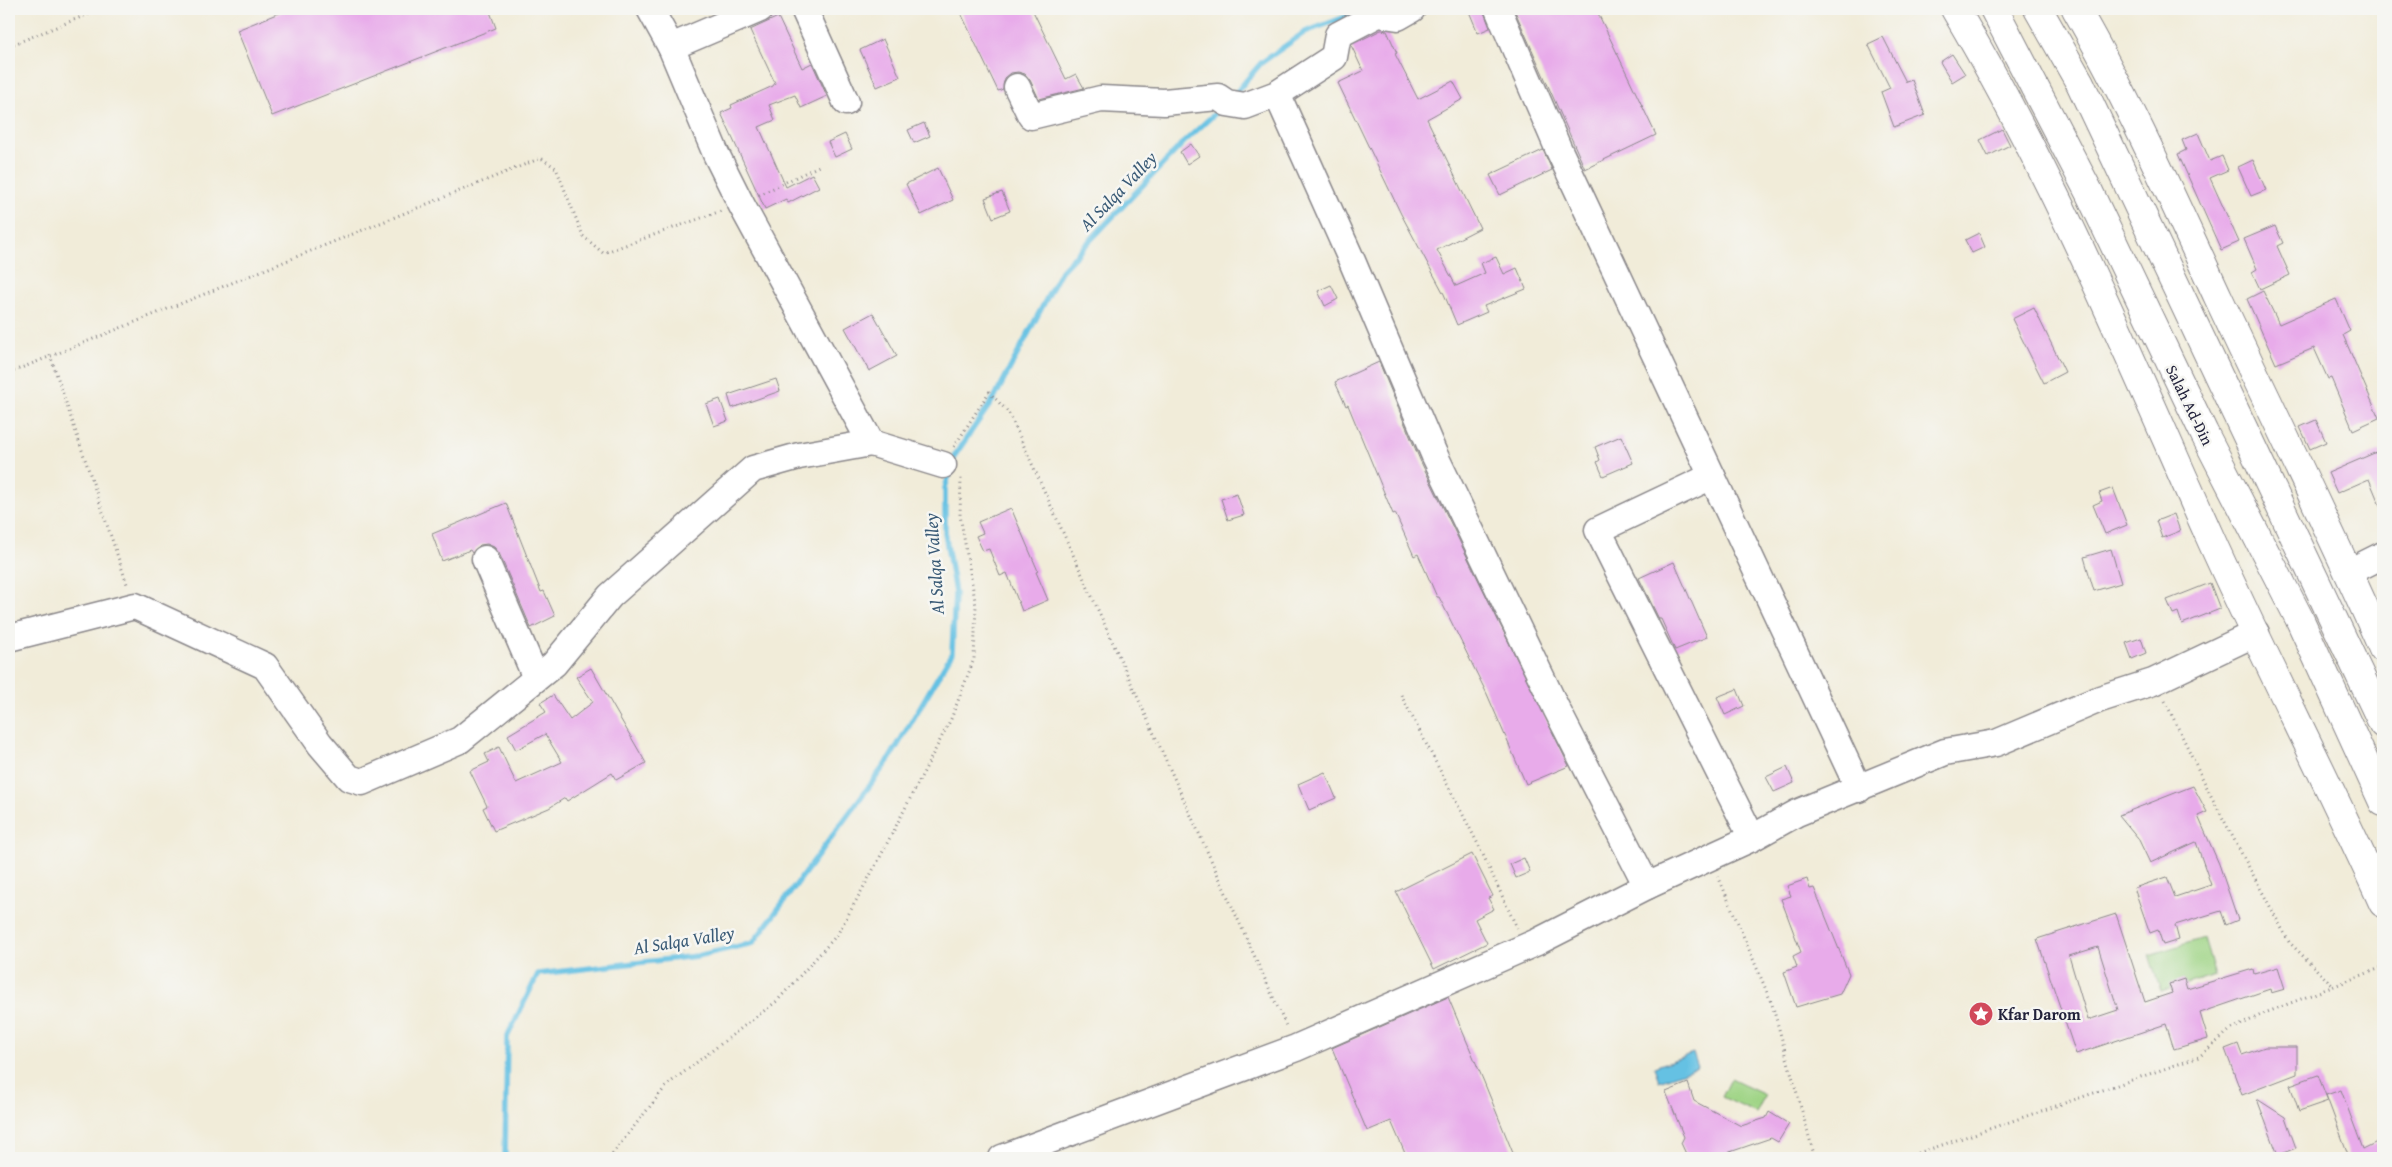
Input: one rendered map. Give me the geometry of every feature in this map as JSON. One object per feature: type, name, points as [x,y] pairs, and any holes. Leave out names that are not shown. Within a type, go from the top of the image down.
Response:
[{"type":"main road","points":[[1955,9],[1996,76],[2069,223],[2210,537],[2338,802],[2383,903]]},
{"type":"main road","name":"Salah Ad-Din","points":[[1994,9],[2090,192],[2204,433],[2299,618],[2383,802]]},
{"type":"main road","points":[[2038,9],[2080,83],[2377,698],[2383,724]]},
{"type":"main road","points":[[2076,9],[2156,164],[2349,572],[2383,649]]},
{"type":"street","points":[[650,9],[671,47],[716,154],[870,443]]},
{"type":"street","points":[[671,47],[760,9]]},
{"type":"street","points":[[804,9],[846,102]]},
{"type":"street","points":[[1016,87],[1031,116],[1101,99],[1164,102],[1218,97],[1227,103],[1245,106],[1277,94],[1334,57],[1338,35],[1378,14],[1398,17],[1412,9]]},
{"type":"street","points":[[1498,9],[1558,148],[1859,789]]},
{"type":"street","points":[[1277,94],[1352,261],[1434,454],[1557,710],[1647,886]]},
{"type":"street","points":[[9,638],[135,606],[265,666],[320,744],[350,778],[362,782],[460,740],[554,664],[610,596],[753,469],[799,456],[870,443],[943,465]]},
{"type":"street","points":[[1712,476],[1598,530],[1752,838]]},
{"type":"street","points":[[2349,572],[2383,554]]},
{"type":"street","points":[[485,559],[536,678]]},
{"type":"street","points":[[1002,1158],[1296,1048],[1526,947],[1647,886],[1752,838],[1798,813],[1945,752],[1996,743],[2100,699],[2155,681],[2256,633]]},
{"type":"path","points":[[9,46],[101,9]]},
{"type":"path","points":[[9,373],[541,158],[556,168],[583,236],[603,253],[742,204],[818,166]]},
{"type":"path","points":[[50,355],[135,606]]},
{"type":"path","points":[[943,465],[989,392],[1008,413],[1296,1048]]},
{"type":"path","points":[[609,1158],[666,1085],[777,1001],[837,935],[878,861],[951,720],[974,659],[976,606],[960,515],[961,476],[951,465],[943,465]]},
{"type":"path","points":[[2155,681],[2212,798],[2285,935],[2302,957],[2333,986]]},
{"type":"path","points":[[1401,695],[1479,846],[1526,947]]},
{"type":"path","points":[[1710,857],[1772,1004],[1815,1158]]},
{"type":"path","points":[[1904,1158],[2199,1057],[2230,1030],[2265,1013],[2383,967]]},
{"type":"green space","points":[[2204,938],[2215,975],[2161,992],[2149,955]]},
{"type":"green space","points":[[1731,1079],[1765,1095],[1756,1113],[1722,1097]]},
{"type":"water","points":[[1693,1053],[1698,1067],[1659,1081],[1654,1067]]},
{"type":"building","points":[[289,9],[489,9],[496,28],[272,116],[237,30]]},
{"type":"building","points":[[959,9],[1032,9],[1066,79],[1076,74],[1084,88],[1039,99],[1030,80],[1025,74],[1018,72],[1011,73],[1005,78],[1003,89],[998,91]]},
{"type":"building","points":[[1468,9],[1483,9],[1490,28],[1478,33]]},
{"type":"building","points":[[1514,9],[1596,9],[1656,135],[1585,169]]},
{"type":"building","points":[[778,17],[802,68],[812,63],[827,96],[801,108],[795,95],[769,105],[775,120],[759,127],[786,187],[812,174],[819,187],[788,203],[786,199],[765,209],[721,113],[732,108],[731,105],[773,86],[775,83],[750,30]]},
{"type":"building","points":[[1381,30],[1387,31],[1397,53],[1395,54],[1418,99],[1453,81],[1463,99],[1427,119],[1480,228],[1437,250],[1456,286],[1485,273],[1481,263],[1496,257],[1504,274],[1517,268],[1526,289],[1484,306],[1487,312],[1457,325],[1444,294],[1401,214],[1338,83],[1363,71],[1351,45]]},
{"type":"building","points":[[1883,37],[1906,82],[1912,80],[1925,115],[1894,127],[1881,92],[1890,88],[1868,44]]},
{"type":"building","points":[[883,39],[900,77],[877,87],[860,50]]},
{"type":"building","points":[[1952,54],[1965,74],[1952,82],[1940,62]]},
{"type":"building","points":[[924,123],[930,136],[914,143],[908,130]]},
{"type":"building","points":[[2002,129],[2010,145],[1988,156],[1980,140]]},
{"type":"building","points":[[2198,133],[2210,161],[2222,156],[2228,170],[2210,178],[2239,242],[2221,250],[2178,154],[2186,150],[2182,140]]},
{"type":"building","points":[[845,134],[852,149],[835,157],[828,142]]},
{"type":"building","points":[[1191,144],[1199,156],[1187,164],[1180,152]]},
{"type":"building","points":[[1543,150],[1552,170],[1500,195],[1490,175]]},
{"type":"building","points":[[2253,160],[2266,190],[2251,196],[2238,167]]},
{"type":"building","points":[[938,168],[953,200],[921,215],[906,184]]},
{"type":"building","points":[[1002,192],[1010,211],[993,218],[985,198]]},
{"type":"building","points":[[2275,226],[2283,243],[2277,246],[2290,275],[2260,289],[2252,272],[2257,269],[2244,239]]},
{"type":"building","points":[[1979,233],[1985,247],[1972,253],[1965,240]]},
{"type":"building","points":[[1331,285],[1338,299],[1325,306],[1318,291]]},
{"type":"building","points":[[2263,291],[2279,324],[2336,299],[2350,331],[2343,335],[2379,418],[2353,430],[2331,378],[2328,379],[2314,348],[2276,364],[2247,299]]},
{"type":"building","points":[[2034,308],[2065,372],[2044,383],[2012,319]]},
{"type":"building","points":[[873,313],[897,356],[869,371],[845,328]]},
{"type":"building","points":[[1379,362],[1420,460],[1569,766],[1526,784],[1487,694],[1439,597],[1437,597],[1418,554],[1414,556],[1395,513],[1393,514],[1348,405],[1346,406],[1335,382]]},
{"type":"building","points":[[776,379],[780,391],[732,408],[728,395]]},
{"type":"building","points":[[720,399],[728,421],[714,426],[706,404]]},
{"type":"building","points":[[2316,420],[2326,442],[2310,449],[2300,427]]},
{"type":"building","points":[[1621,436],[1633,463],[1603,476],[1597,462],[1600,460],[1595,447]]},
{"type":"building","points":[[2379,451],[2383,460],[2383,513],[2369,479],[2337,493],[2328,473]]},
{"type":"building","points":[[2113,488],[2127,525],[2105,534],[2093,505],[2102,501],[2099,493]]},
{"type":"building","points":[[1237,494],[1244,515],[1228,520],[1221,499]]},
{"type":"building","points":[[506,503],[541,592],[544,591],[555,616],[531,628],[499,553],[494,547],[487,544],[480,545],[472,553],[470,550],[442,561],[432,534]]},
{"type":"building","points":[[1011,508],[1038,571],[1036,572],[1048,600],[1022,611],[1007,573],[1000,576],[989,549],[983,551],[976,536],[983,533],[978,522]]},
{"type":"building","points":[[2174,514],[2180,531],[2162,538],[2156,521]]},
{"type":"building","points":[[2111,549],[2121,583],[2094,591],[2084,557]]},
{"type":"building","points":[[1674,562],[1707,637],[1675,650],[1639,578]]},
{"type":"building","points":[[2210,583],[2220,609],[2182,624],[2178,612],[2173,614],[2167,600]]},
{"type":"building","points":[[2141,638],[2146,653],[2132,659],[2126,643]]},
{"type":"building","points":[[591,668],[646,763],[616,780],[612,773],[567,801],[565,798],[549,808],[494,831],[483,808],[487,806],[470,771],[489,762],[485,754],[499,747],[516,783],[562,762],[545,734],[516,750],[508,735],[546,712],[540,703],[553,695],[570,720],[593,702],[576,677]]},
{"type":"building","points":[[1737,689],[1744,706],[1725,715],[1717,697]]},
{"type":"building","points":[[1787,767],[1794,783],[1774,792],[1766,777]]},
{"type":"building","points":[[1325,772],[1336,798],[1309,810],[1298,784]]},
{"type":"building","points":[[2193,786],[2207,812],[2198,816],[2219,864],[2238,920],[2226,925],[2221,911],[2175,925],[2179,940],[2163,945],[2158,930],[2150,933],[2134,888],[2167,877],[2175,897],[2211,885],[2196,842],[2150,863],[2138,838],[2119,815]]},
{"type":"building","points":[[1472,854],[1493,896],[1488,898],[1494,909],[1475,919],[1487,943],[1434,969],[1396,892]]},
{"type":"building","points":[[1524,858],[1530,872],[1516,878],[1510,864]]},
{"type":"building","points":[[1807,879],[1810,889],[1814,888],[1849,974],[1840,994],[1796,1007],[1784,972],[1797,967],[1793,956],[1801,952],[1781,899],[1791,896],[1787,886]]},
{"type":"building","points":[[2116,914],[2145,1002],[2172,993],[2169,984],[2184,979],[2187,989],[2253,969],[2254,974],[2278,967],[2285,989],[2271,993],[2270,989],[2200,1013],[2208,1039],[2174,1049],[2166,1024],[2076,1054],[2037,939]],"holes":[[[2098,947],[2118,1010],[2088,1020],[2069,956]]]},
{"type":"building","points":[[1448,997],[1515,1158],[1407,1158],[1391,1121],[1367,1131],[1332,1048]]},
{"type":"building","points":[[2238,1044],[2242,1055],[2265,1047],[2297,1047],[2297,1074],[2242,1095],[2225,1049]]},
{"type":"building","points":[[2318,1075],[2328,1101],[2299,1111],[2290,1085]]},
{"type":"building","points":[[1688,1083],[1694,1101],[1741,1126],[1766,1118],[1769,1112],[1789,1124],[1778,1142],[1771,1138],[1721,1155],[1720,1158],[1687,1156],[1681,1143],[1684,1137],[1666,1092]]},
{"type":"building","points":[[2341,1090],[2363,1149],[2383,1139],[2383,1158],[2346,1158],[2349,1157],[2326,1095]]},
{"type":"building","points":[[2257,1099],[2285,1117],[2296,1148],[2278,1155]]},
{"type":"waterway","name":"Al Salqa Valley","points":[[1233,96],[1261,63],[1305,32],[1348,16]]},
{"type":"waterway","name":"Al Salqa Valley","points":[[505,1158],[507,1037],[538,974],[697,956],[753,943],[890,758],[952,653],[955,593],[945,533],[945,488],[955,455],[995,397],[1061,271],[1184,142],[1221,108]]},
{"type":"place","name":"Kfar Darom","points":[[1981,1014]]}]
